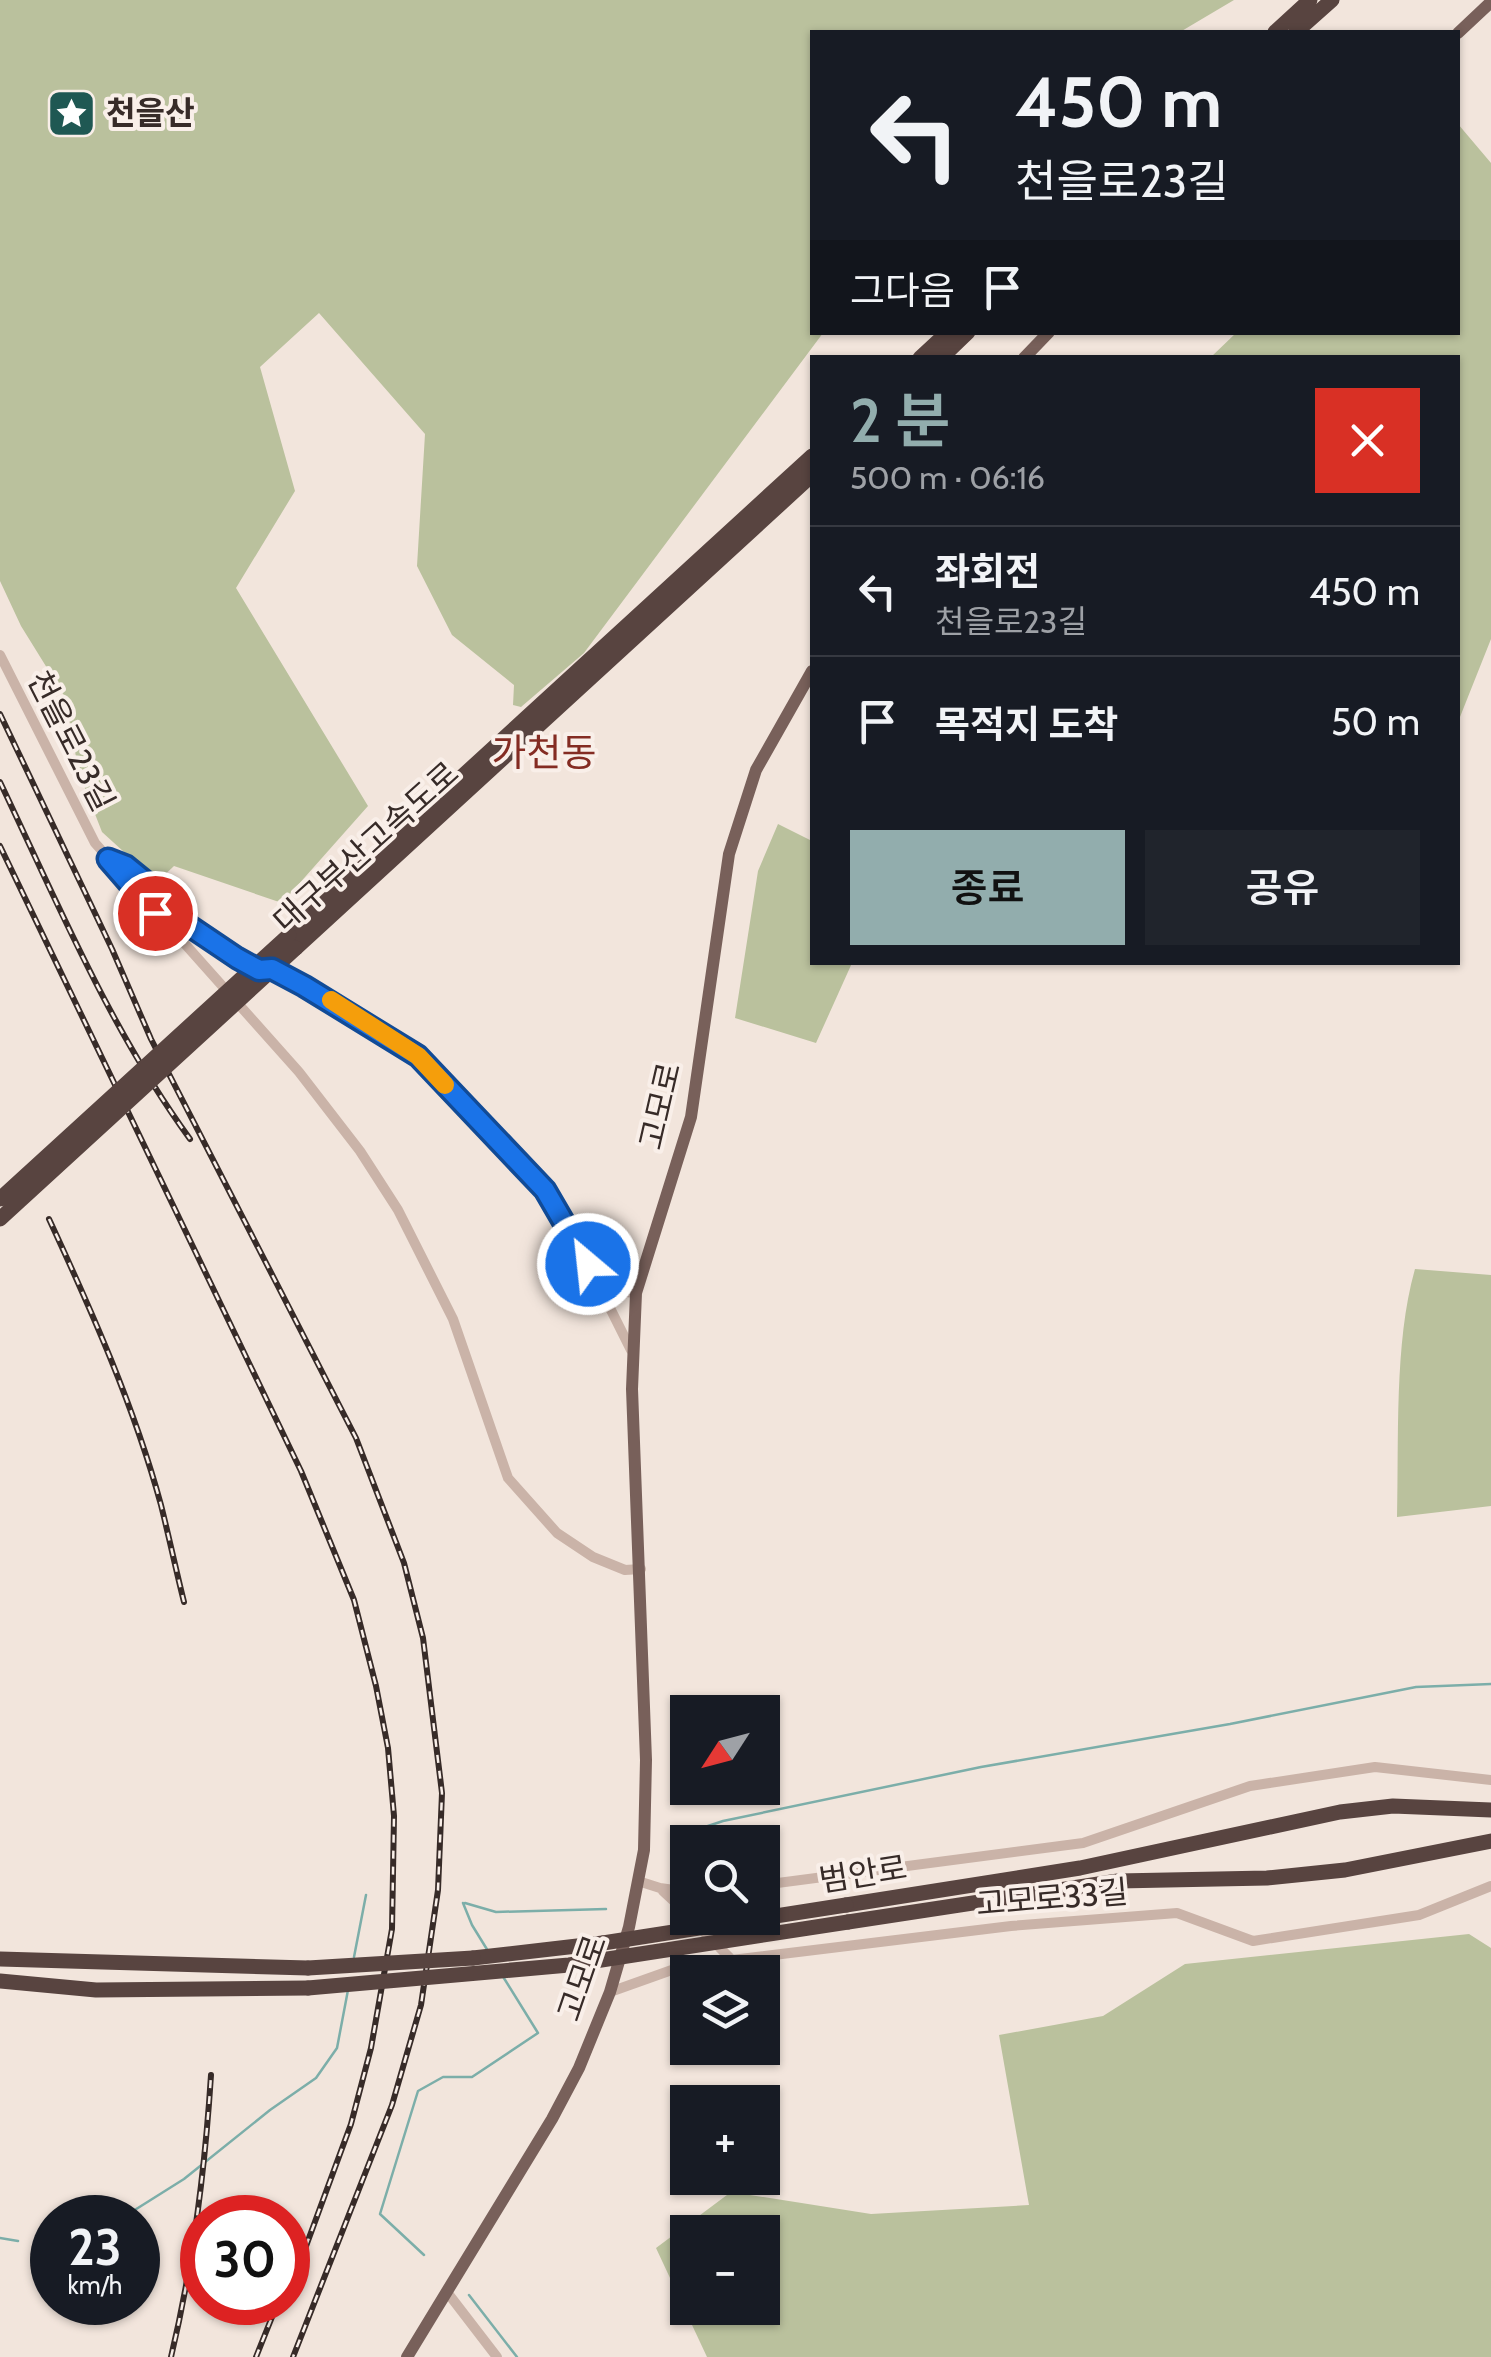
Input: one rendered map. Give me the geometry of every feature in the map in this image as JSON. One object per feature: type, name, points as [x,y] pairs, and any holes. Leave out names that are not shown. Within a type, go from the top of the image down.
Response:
[{"type":"highway","points":[[1277,30],[1310,0]]},
{"type":"highway","points":[[1298,30],[1332,0]]},
{"type":"highway","points":[[923,355],[945,335]]},
{"type":"highway","points":[[944,355],[965,335]]},
{"type":"highway","name":"대구부산고속도로","points":[[548,708],[810,458]]},
{"type":"highway","name":"대구부산고속도로","points":[[0,1199],[810,477]]},
{"type":"highway","name":"대구부산고속도로","points":[[0,1219],[292,941]]},
{"type":"highway","name":"범안로","points":[[0,1959],[308,1968],[473,1958],[592,1945],[1080,1868],[1340,1812],[1394,1806],[1491,1810]]},
{"type":"highway","name":"범안로","points":[[0,1981],[96,1990],[308,1988],[570,1965],[1118,1880],[1268,1878],[1345,1870],[1491,1841]]},
{"type":"main road","points":[[1460,31],[1491,2]]},
{"type":"main road","points":[[1027,355],[1046,335]]},
{"type":"main road","name":"고모로","points":[[407,2357],[552,2120],[579,2068],[610,1992],[638,1881],[644,1850],[646,1760],[631,1350],[636,1293],[691,1117],[729,854],[756,770],[810,675]]},
{"type":"street","name":"천을로23길","points":[[0,654],[95,843],[298,1072],[360,1151],[398,1210],[453,1319],[508,1478],[558,1534],[593,1557],[625,1570],[641,1570]]},
{"type":"street","points":[[108,859],[126,866],[188,925],[237,958],[259,970],[272,969],[317,993],[418,1056],[545,1190],[576,1240],[631,1350]]},
{"type":"street","points":[[599,1290],[636,1293]]},
{"type":"street","points":[[780,1883],[1084,1844],[1250,1786],[1375,1767],[1491,1780]]},
{"type":"street","points":[[638,1881],[670,1889]]},
{"type":"street","name":"고모로33길","points":[[769,1955],[902,1937],[1177,1913],[1253,1941],[1419,1916],[1491,1886]]},
{"type":"street","points":[[660,1888],[670,1898]]},
{"type":"street","points":[[708,1935],[727,1955]]},
{"type":"street","name":"고모로33길","points":[[610,1992],[670,1971]]},
{"type":"street","points":[[447,2292],[497,2357]]},
{"type":"green space","points":[[0,0],[1234,0],[1183,30],[810,30],[810,335],[822,335],[584,653],[521,707],[513,705],[514,685],[452,635],[417,566],[425,434],[319,313],[260,367],[295,491],[236,588],[368,806],[282,903],[174,866],[157,882],[102,832],[79,773],[65,697],[21,626],[0,581]]},
{"type":"green space","points":[[1460,126],[1491,163],[1491,639],[1460,717],[1460,355],[1213,355],[1234,335],[1460,335]]},
{"type":"green space","points":[[778,824],[810,840],[810,965],[851,965],[816,1043],[735,1018],[758,871]]},
{"type":"green space","points":[[1415,1269],[1491,1275],[1491,1506],[1397,1517],[1401,1359]]},
{"type":"green space","points":[[1469,1934],[1491,1948],[1491,2357],[707,2357],[692,2325],[780,2325],[780,2215],[700,2215],[727,2195],[750,2195],[871,2214],[1029,2205],[999,2035],[1103,2016],[1185,1964]]},
{"type":"green space","points":[[670,2238],[670,2278],[656,2248]]},
{"type":"waterway","points":[[711,1825],[981,1767],[1416,1687],[1491,1684]]},
{"type":"waterway","points":[[354,1957],[366,1895]]},
{"type":"waterway","points":[[463,1903],[488,1951]]},
{"type":"waterway","points":[[465,1903],[496,1912],[606,1909]]},
{"type":"waterway","points":[[424,2255],[380,2214],[418,2091],[443,2077],[472,2077],[538,2033],[502,1975]]},
{"type":"waterway","points":[[159,2195],[316,2078],[337,2048],[348,1990]]},
{"type":"waterway","points":[[0,2238],[18,2241]]},
{"type":"waterway","points":[[469,2295],[517,2357]]},
{"type":"railway","points":[[0,714],[151,1039],[356,1438],[404,1563],[423,1638],[442,1793],[438,1890],[421,2005],[392,2105],[293,2357]]},
{"type":"railway","points":[[0,782],[110,1010],[190,1139]]},
{"type":"railway","points":[[0,846],[301,1471],[354,1600],[376,1686],[388,1748],[394,1816],[392,1929],[371,2048],[351,2124],[310,2235]]},
{"type":"railway","points":[[49,1219],[138,1432],[161,1505],[184,1602]]},
{"type":"railway","points":[[171,2357],[197,2217],[211,2075]]},
{"type":"railway","points":[[256,2357],[269,2325]]},
{"type":"slow traffic","points":[[331,1000],[418,1056],[445,1085]]},
{"type":"place","name":"천을산","points":[[71,113]]},
{"type":"district","name":"가천동","points":[[544,753]]},
{"type":"route","points":[[155,913],[108,859],[126,866],[188,925],[237,958],[264,972],[272,969],[304,986],[418,1056],[545,1190],[588,1264]]}]
